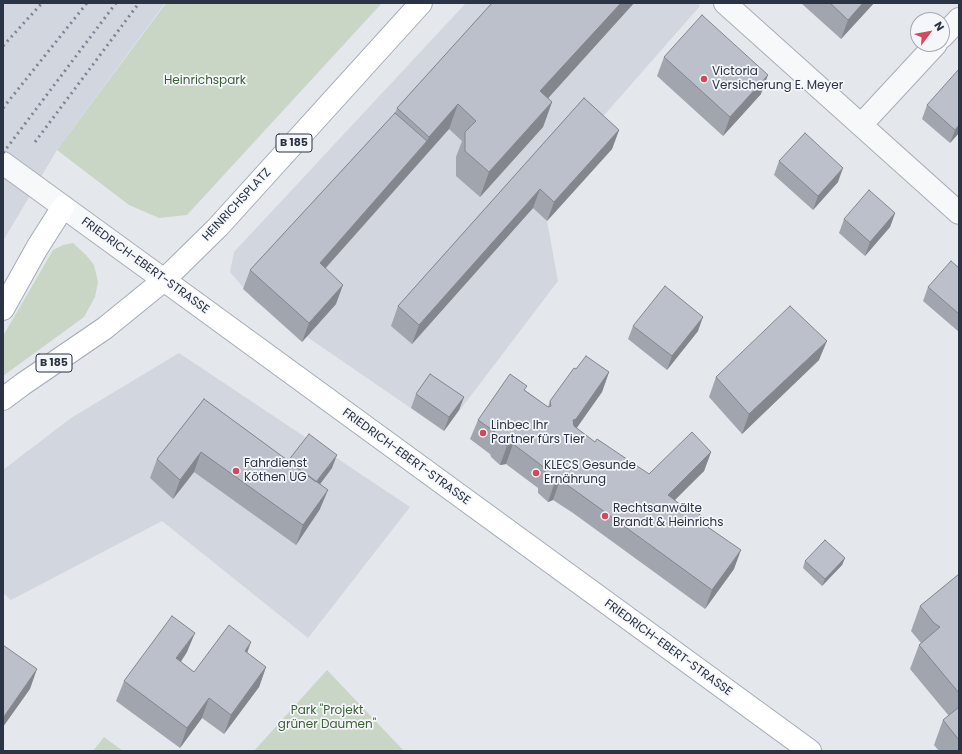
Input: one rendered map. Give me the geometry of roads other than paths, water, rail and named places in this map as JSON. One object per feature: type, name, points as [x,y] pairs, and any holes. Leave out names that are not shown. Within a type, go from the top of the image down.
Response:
[{"type":"main road","name":"HEINRICHSPLATZ","points":[[164,280],[218,227],[421,3]]},
{"type":"main road","points":[[3,309],[37,248],[63,207]]},
{"type":"main road","name":"B 185","points":[[3,399],[105,328],[164,280]]},
{"type":"main road","name":"FRIEDRICH-EBERT-STRASSE","points":[[164,280],[810,751]]},
{"type":"street","points":[[724,3],[959,213]]},
{"type":"street","points":[[950,29],[959,19]]},
{"type":"street","points":[[861,125],[929,52]]},
{"type":"street","name":"FRIEDRICH-EBERT-STRASSE","points":[[3,163],[164,280]]},
{"type":"railway","points":[[3,46],[42,3]]},
{"type":"railway","points":[[3,108],[87,3]]},
{"type":"railway","points":[[3,153],[116,3]]},
{"type":"railway","points":[[35,142],[139,3]]},
{"type":"place","name":"Victoria Versicherung E. Meyer","points":[[704,79]]},
{"type":"place","name":"Linbec Ihr Partner fürs Tier","points":[[483,433]]},
{"type":"place","name":"Fahrdienst Köthen UG","points":[[236,471]]},
{"type":"place","name":"KLECS Gesunde Ernährung","points":[[536,473]]},
{"type":"place","name":"Rechtsanwälte Brandt & Heinrichs","points":[[605,516]]},
{"type":"park label","name":"Heinrichspark","points":[[205,81]]},
{"type":"park label","name":"Park \"Projekt grüner Daumen\"","points":[[327,718]]}]
